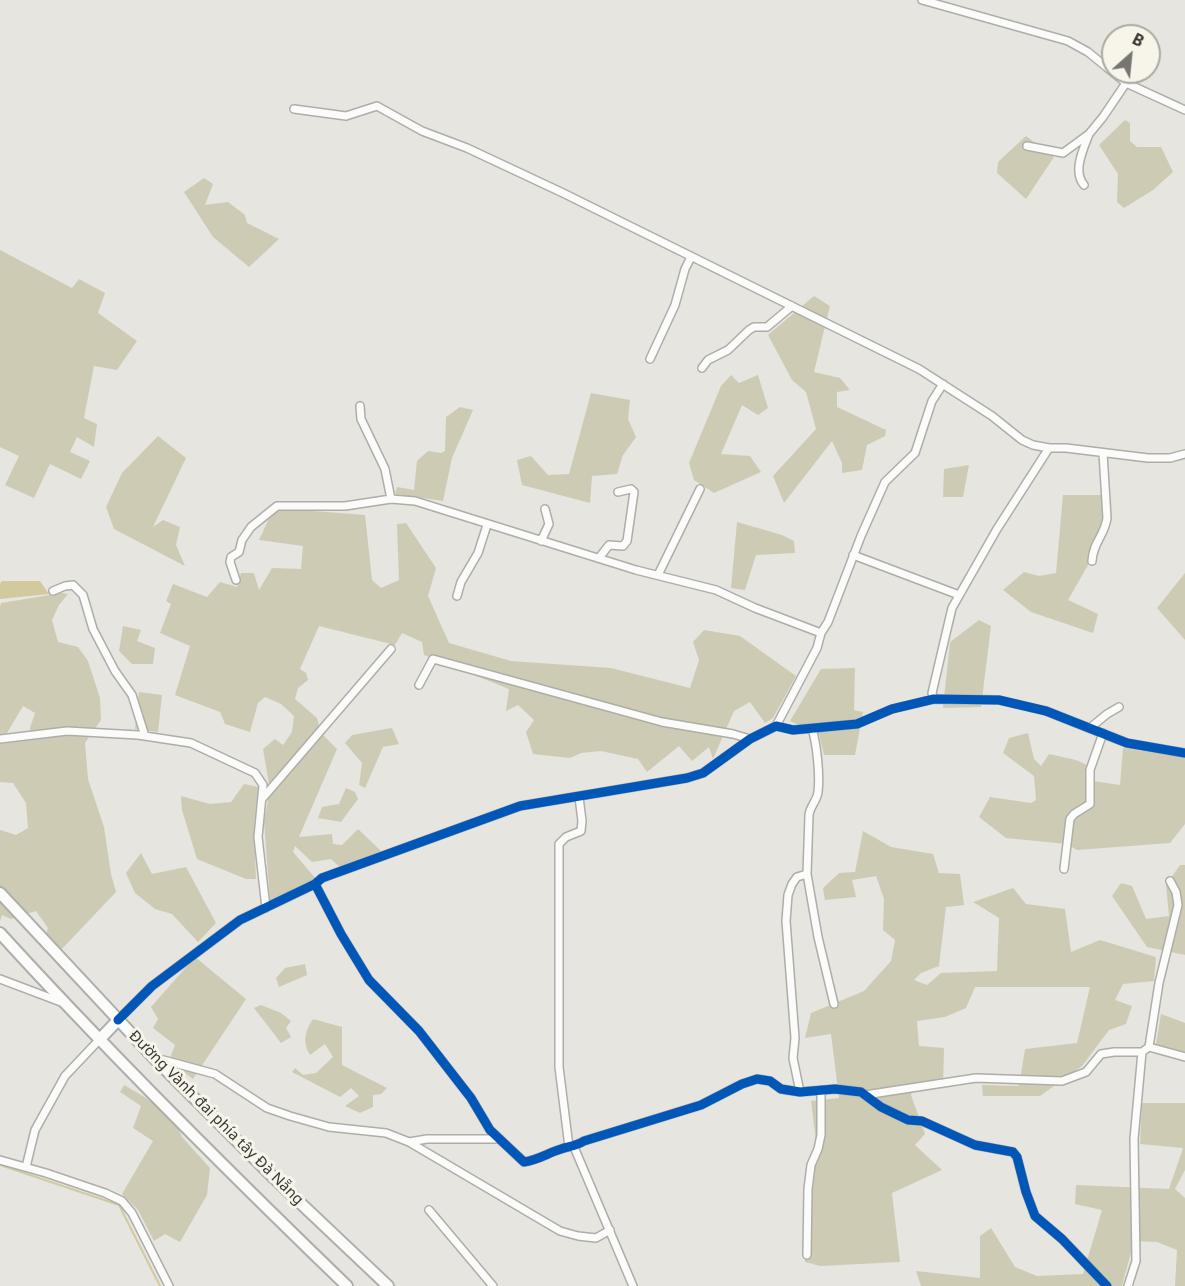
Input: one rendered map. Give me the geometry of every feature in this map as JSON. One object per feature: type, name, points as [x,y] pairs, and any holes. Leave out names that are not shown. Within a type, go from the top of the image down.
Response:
[{"type":"main road","name":"Đường Vành đai phía tây Đà Nẵng","points":[[0,893],[154,1058],[274,1178],[388,1286]]},
{"type":"main road","name":"Đường Vành đai phía tây Đà Nẵng","points":[[0,933],[100,1039],[347,1286]]},
{"type":"main road","points":[[100,1039],[118,1020]]},
{"type":"street","points":[[922,0],[1068,41],[1088,52],[1101,63]]},
{"type":"street","points":[[1027,146],[1064,153],[1089,134],[1124,84]]},
{"type":"street","points":[[1127,84],[1185,110]]},
{"type":"street","points":[[294,109],[346,116],[377,106],[422,130],[467,147],[920,369],[992,416],[1022,440],[1049,448],[1066,448],[1148,459],[1170,458],[1185,454]]},
{"type":"street","points":[[1084,185],[1081,181],[1080,160],[1089,134]]},
{"type":"street","points":[[650,359],[675,305],[685,269],[691,257]]},
{"type":"street","points":[[702,368],[708,360],[728,350],[749,330],[754,327],[767,327],[792,306]]},
{"type":"street","points":[[118,1020],[152,986],[240,920],[315,884],[322,878],[520,806],[687,778],[703,773],[750,739],[776,726],[817,648],[821,633],[828,622],[853,555],[885,482],[915,453],[932,400],[938,388],[944,384]]},
{"type":"street","points":[[360,406],[361,419],[385,469],[391,499]]},
{"type":"street","points":[[934,699],[932,693],[952,608],[997,529],[1049,448]]},
{"type":"street","points":[[1092,561],[1094,547],[1107,523],[1103,453]]},
{"type":"street","points":[[599,558],[609,546],[623,546],[627,541],[634,492],[631,489],[618,492]]},
{"type":"street","points":[[658,575],[700,489]]},
{"type":"street","points":[[236,580],[230,562],[231,556],[239,552],[242,540],[251,527],[277,506],[345,506],[391,499],[415,501],[487,525],[729,595],[755,608],[821,633]]},
{"type":"street","points":[[541,541],[549,524],[545,509]]},
{"type":"street","points":[[457,596],[461,582],[478,552],[487,525]]},
{"type":"street","points":[[853,555],[959,595]]},
{"type":"street","points":[[53,591],[73,585],[83,595],[93,629],[115,671],[132,695],[145,736]]},
{"type":"street","points":[[262,799],[391,649]]},
{"type":"street","points":[[419,685],[432,659],[662,722],[750,739]]},
{"type":"street","points":[[776,726],[793,730],[857,724],[892,709],[934,699],[999,700],[1046,711],[1127,743],[1145,748],[1185,753]]},
{"type":"street","points":[[1090,728],[1119,707]]},
{"type":"street","points":[[812,729],[816,741],[818,794],[810,808],[809,815],[807,874],[818,937],[834,1004]]},
{"type":"street","points":[[0,739],[67,731],[145,736],[191,743],[255,773],[264,784],[258,837],[266,908]]},
{"type":"street","points":[[1064,869],[1070,819],[1090,804],[1090,770],[1103,733]]},
{"type":"street","points":[[579,796],[581,831],[566,837],[559,844],[559,1067],[571,1147],[610,1230],[633,1286]]},
{"type":"street","points":[[800,1092],[793,1058],[795,1038],[786,945],[786,921],[788,895],[792,884],[797,877],[807,874]]},
{"type":"street","points":[[1128,1286],[1136,1261],[1134,1139],[1146,1050],[1178,904],[1176,892],[1170,881]]},
{"type":"street","points":[[315,884],[341,934],[369,980],[418,1030],[471,1098],[490,1130],[524,1162],[701,1105],[757,1079],[770,1081],[781,1089],[800,1092],[835,1089],[861,1092],[881,1107],[908,1120],[922,1121],[975,1145],[1013,1152],[1017,1157],[1035,1216],[1062,1239],[1107,1286]]},
{"type":"street","points":[[0,979],[64,1002]]},
{"type":"street","points":[[26,1167],[34,1130],[65,1076],[100,1039]]},
{"type":"street","points":[[865,1095],[976,1078],[1062,1081],[1086,1072],[1101,1054],[1114,1052],[1146,1050],[1185,1057]]},
{"type":"street","points":[[154,1058],[215,1074],[267,1108],[282,1113],[329,1127],[386,1133],[409,1142],[560,1231],[596,1238],[610,1230]]},
{"type":"street","points":[[807,1255],[808,1189],[811,1165],[821,1135],[821,1090]]},
{"type":"street","points":[[409,1142],[427,1139],[500,1139]]},
{"type":"street","points":[[0,1160],[105,1193],[122,1201],[132,1213],[169,1286]]},
{"type":"street","points":[[429,1210],[493,1286]]},
{"type":"shaded area","points":[[1125,120],[1130,123],[1130,141],[1137,147],[1161,147],[1173,172],[1153,190],[1124,208],[1117,202],[1118,174],[1099,145]]},
{"type":"shaded area","points":[[1026,136],[1054,157],[1026,199],[997,173],[998,162]]},
{"type":"shaded area","points":[[204,178],[213,184],[205,205],[228,202],[245,215],[247,223],[279,239],[249,267],[213,237],[184,192]]},
{"type":"shaded area","points":[[0,250],[72,288],[79,279],[105,293],[98,313],[137,341],[117,370],[94,366],[84,418],[97,424],[94,447],[77,437],[70,452],[90,461],[81,479],[50,464],[34,498],[5,485],[19,456],[0,447]]},
{"type":"shaded area","points":[[814,296],[830,306],[814,372],[840,378],[850,390],[837,392],[837,407],[886,430],[885,436],[867,445],[862,470],[842,473],[842,463],[832,441],[784,503],[773,476],[816,429],[806,392],[792,380],[768,335]]},
{"type":"shaded area","points":[[731,375],[739,383],[758,375],[768,408],[758,415],[742,405],[721,454],[750,456],[761,472],[714,493],[694,480],[689,463],[721,386]]},
{"type":"shaded area","points":[[591,393],[630,400],[628,419],[636,437],[623,455],[617,474],[592,476],[590,503],[522,485],[517,460],[531,456],[548,475],[569,474]]},
{"type":"shaded area","points":[[460,407],[473,410],[452,458],[443,501],[395,494],[397,487],[414,490],[417,461],[428,451],[441,453],[445,451],[446,417]]},
{"type":"shaded area","points":[[158,436],[186,458],[153,527],[163,520],[180,527],[176,545],[185,566],[114,529],[106,507],[122,473]]},
{"type":"shaded area","points":[[969,465],[963,497],[943,497],[944,469]]},
{"type":"shaded area","points":[[1063,495],[1109,495],[1104,528],[1091,546],[1091,560],[1068,600],[1098,614],[1093,633],[1031,612],[1003,590],[1024,572],[1039,576],[1056,573]]},
{"type":"shaded area","points":[[274,508],[365,515],[372,580],[381,588],[399,580],[397,524],[406,523],[436,568],[428,596],[449,643],[511,661],[611,668],[690,688],[699,660],[693,642],[704,630],[740,636],[796,676],[773,718],[765,723],[750,702],[734,711],[713,759],[709,747],[692,761],[679,746],[647,772],[638,759],[601,751],[581,753],[570,758],[533,754],[526,732],[534,720],[518,705],[506,711],[509,689],[424,655],[422,642],[402,633],[395,645],[319,626],[300,669],[306,673],[308,680],[298,688],[295,699],[317,718],[321,733],[337,749],[299,837],[332,834],[333,844],[342,845],[358,829],[381,851],[340,867],[331,859],[312,862],[295,846],[293,852],[316,879],[270,901],[264,821],[270,790],[263,749],[275,739],[283,745],[292,732],[294,716],[281,704],[265,697],[258,703],[250,732],[225,724],[220,712],[175,695],[190,646],[160,633],[171,604],[166,601],[173,584],[207,597],[220,582],[237,587],[241,573],[254,573],[259,590],[272,568],[301,569],[303,546],[259,540]]},
{"type":"shaded area","points":[[737,522],[782,535],[794,541],[795,553],[756,555],[745,590],[731,588]]},
{"type":"shaded area","points":[[1185,573],[1185,640],[1157,608]]},
{"type":"shaded area","points":[[2,581],[40,581],[49,594],[0,599]]},
{"type":"shaded area","points":[[68,594],[59,605],[52,620],[58,642],[78,647],[88,661],[100,698],[101,720],[85,743],[88,779],[104,827],[116,892],[59,952],[44,940],[48,928],[36,911],[11,919],[2,915],[0,921],[0,830],[16,835],[28,828],[26,803],[13,783],[0,782],[0,744],[31,740],[30,728],[35,713],[23,706],[7,733],[0,734],[0,607],[1,603]]},
{"type":"shaded area","points":[[979,620],[991,626],[981,707],[943,708],[950,642]]},
{"type":"shaded area","points":[[123,626],[141,630],[137,641],[155,648],[153,664],[132,664],[119,651]]},
{"type":"shaded area","points":[[855,668],[854,710],[863,712],[855,755],[824,755],[819,734],[790,721],[821,669]]},
{"type":"shaded area","points":[[139,692],[162,695],[158,732],[135,729]]},
{"type":"shaded area","points":[[392,728],[399,744],[383,747],[365,788],[359,785],[362,763],[345,743],[352,735]]},
{"type":"shaded area","points":[[1028,733],[1034,759],[1041,766],[1049,754],[1076,760],[1091,767],[1092,781],[1120,785],[1123,748],[1185,757],[1185,824],[1170,843],[1077,850],[1067,844],[1006,838],[979,817],[990,797],[1031,803],[1036,800],[1034,776],[1003,753],[1009,738]]},
{"type":"shaded area","points":[[244,784],[258,787],[254,826],[256,879],[246,879],[197,859],[182,810],[181,796],[210,804],[231,802]]},
{"type":"shaded area","points":[[346,788],[355,792],[358,799],[341,822],[318,818],[322,807],[339,804]]},
{"type":"shaded area","points":[[863,831],[891,847],[933,854],[939,873],[960,874],[964,905],[946,907],[939,966],[921,973],[914,980],[927,985],[941,973],[997,971],[999,918],[973,902],[1013,888],[1026,904],[1065,909],[1071,952],[1100,940],[1156,957],[1154,981],[1123,984],[1115,1000],[1132,1006],[1126,1024],[1109,1030],[1082,1066],[1040,1096],[983,1096],[982,1085],[1019,1086],[1025,1049],[1077,1043],[1090,987],[975,987],[966,1008],[945,1017],[917,1021],[919,1046],[944,1048],[943,1086],[913,1090],[911,1095],[925,1134],[915,1145],[942,1170],[892,1193],[900,1262],[820,1266],[805,1262],[805,1174],[816,1142],[811,1101],[839,1098],[831,1034],[805,1038],[811,1013],[864,991],[891,961],[895,940],[883,930],[884,899],[876,876],[852,880],[856,897],[825,900],[823,888],[839,873],[855,872]]},
{"type":"shaded area","points":[[141,853],[152,874],[186,867],[216,923],[198,942],[172,914],[155,909],[135,893],[126,873]]},
{"type":"shaded area","points":[[1180,865],[1185,865],[1185,955],[1147,947],[1112,896],[1121,883],[1132,886],[1146,919],[1169,916],[1166,885]]},
{"type":"shaded area","points":[[195,957],[246,999],[193,1079],[169,1061],[175,1045],[153,1028],[158,1019],[151,1007]]},
{"type":"shaded area","points":[[305,964],[307,975],[279,987],[276,978],[285,968]]},
{"type":"shaded area","points":[[261,1005],[281,1013],[291,1021],[286,1028],[291,1037],[281,1043],[254,1008]]},
{"type":"shaded area","points":[[1161,1014],[1185,1023],[1185,1053],[1156,1044]]},
{"type":"shaded area","points":[[313,1019],[342,1027],[342,1065],[387,1088],[381,1094],[373,1095],[373,1107],[360,1113],[345,1106],[359,1096],[351,1088],[340,1097],[292,1072],[295,1068],[303,1075],[316,1073],[333,1057],[325,1044],[310,1055],[306,1046],[306,1037]]},
{"type":"shaded area","points":[[124,1085],[174,1118],[182,1137],[210,1168],[207,1195],[180,1242],[165,1234],[154,1241],[138,1210],[122,1194],[153,1141],[133,1128],[141,1106],[120,1092]]},
{"type":"shaded area","points":[[1142,1103],[1185,1103],[1185,1170],[1175,1189],[1185,1198],[1185,1286],[1175,1286],[1177,1250],[1157,1242],[1134,1241],[1122,1286],[921,1286],[916,1271],[980,1278],[980,1236],[991,1228],[1015,1267],[1037,1276],[1083,1274],[1102,1210],[1075,1204],[1076,1185],[1169,1189],[1183,1148],[1140,1144]]},
{"type":"waterway","points":[[0,1165],[119,1205],[160,1286]]},
{"type":"cycle path","points":[[118,1020],[152,986],[240,920],[315,884],[322,878],[520,806],[687,778],[703,773],[750,739],[776,726],[793,730],[857,724],[892,709],[934,699],[999,700],[1046,711],[1127,743],[1185,753]]},
{"type":"cycle path","points":[[315,884],[341,934],[369,980],[419,1031],[471,1098],[490,1130],[524,1162],[701,1105],[757,1079],[770,1081],[781,1089],[800,1092],[835,1089],[861,1092],[881,1107],[908,1120],[922,1121],[975,1145],[1013,1152],[1017,1157],[1035,1216],[1062,1239],[1107,1286]]}]
